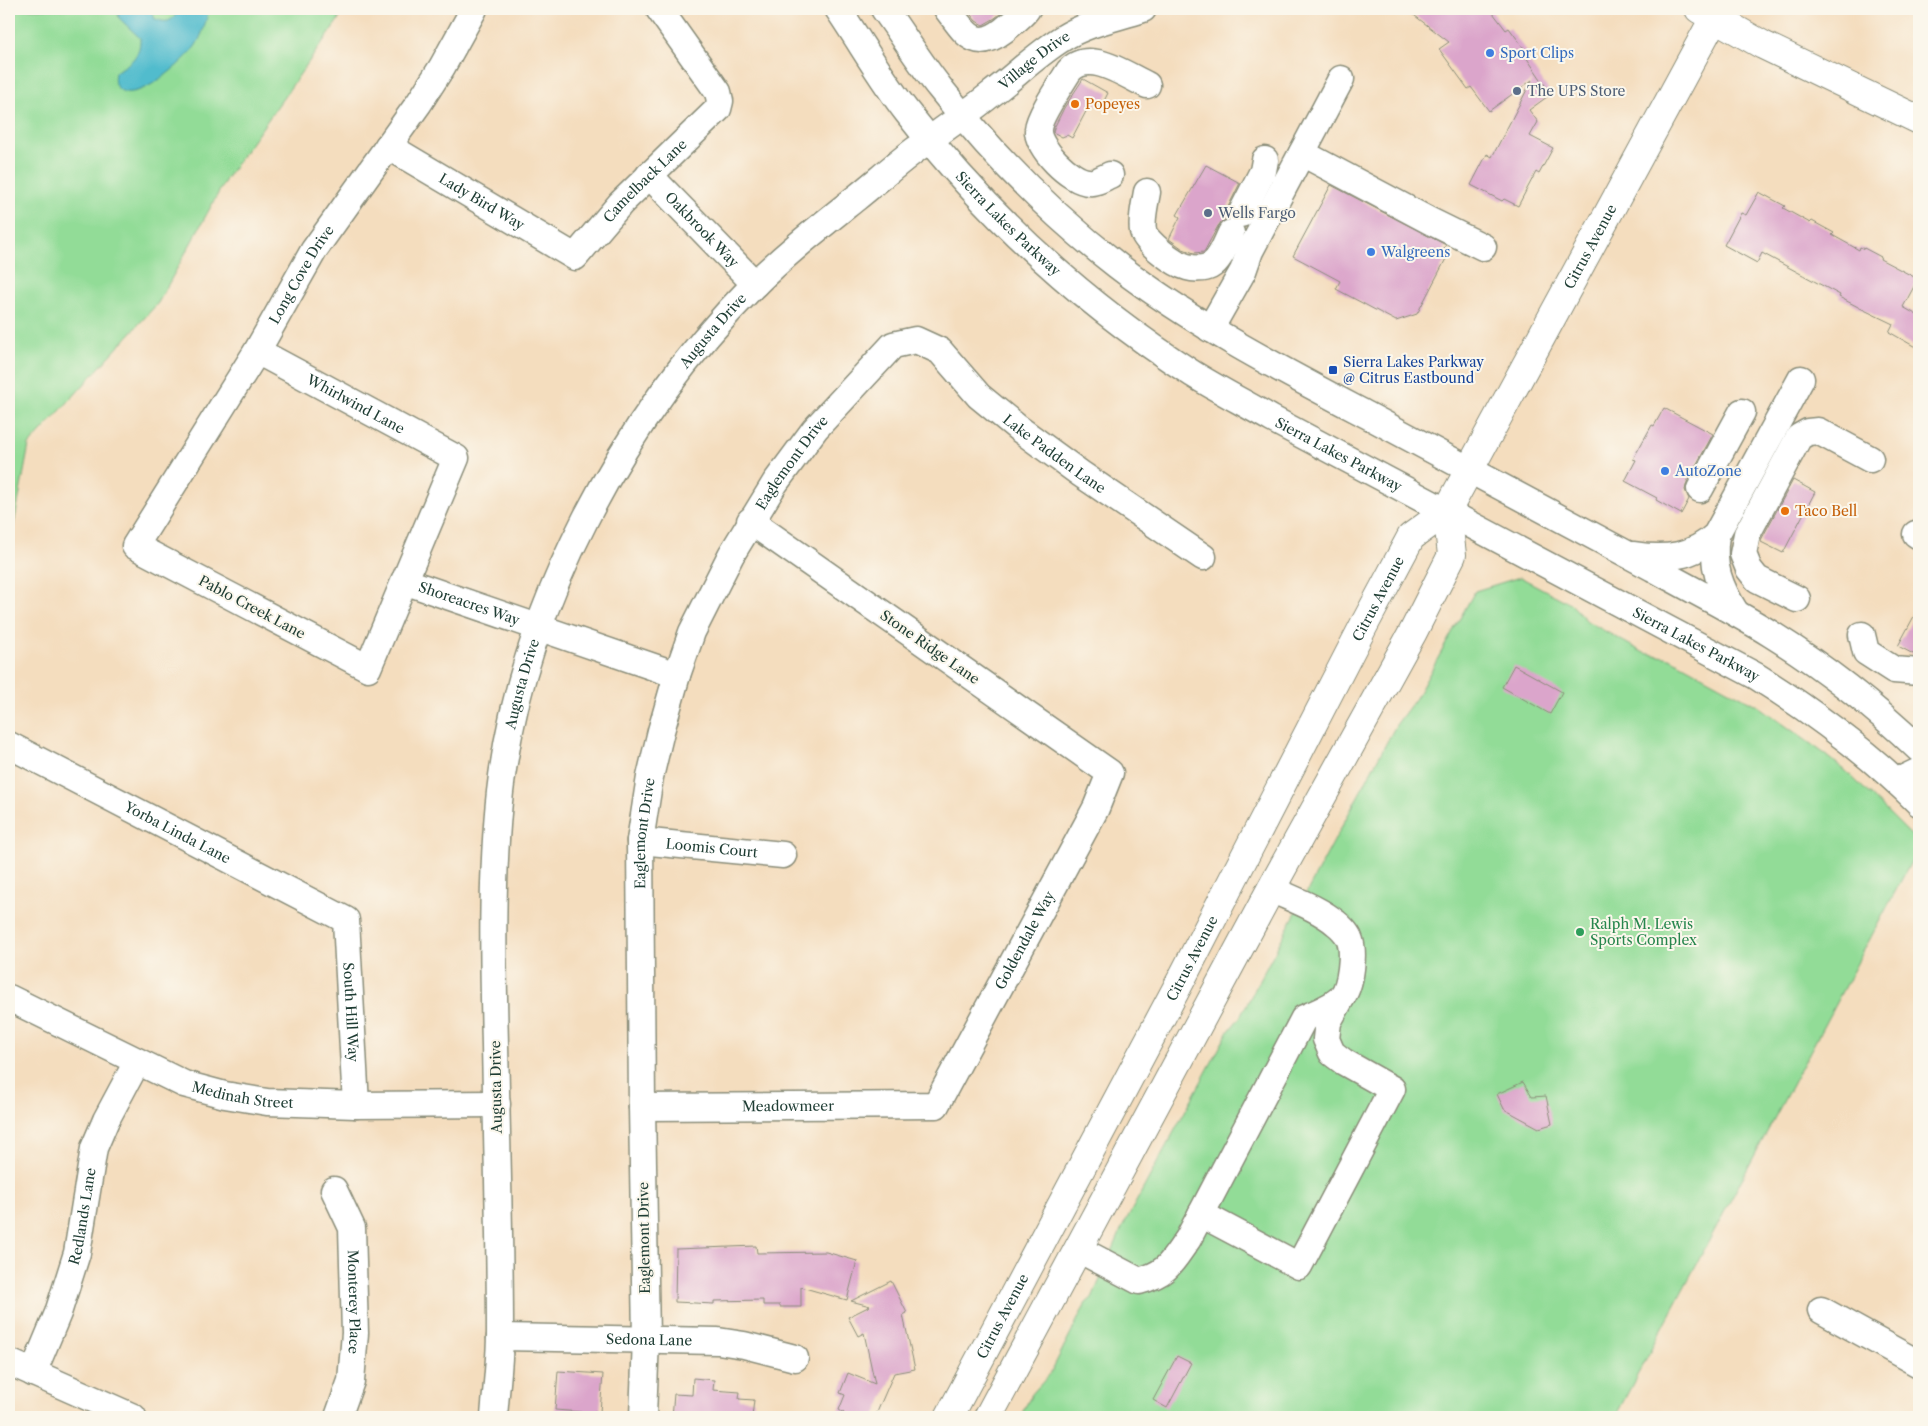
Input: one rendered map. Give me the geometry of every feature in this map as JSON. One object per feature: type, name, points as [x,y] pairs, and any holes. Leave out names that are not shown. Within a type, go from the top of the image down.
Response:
[{"type":"main road","points":[[1711,12],[1763,45],[1919,120]]},
{"type":"main road","name":"Citrus Avenue","points":[[949,1417],[1176,989],[1358,636],[1412,536],[1447,512],[1711,12]]},
{"type":"main road","points":[[988,1417],[1271,888],[1413,632],[1452,554],[1447,512]]},
{"type":"street","name":"Long Cove Drive","points":[[135,546],[257,351],[314,250],[419,103],[442,67],[474,9]]},
{"type":"street","name":"Camelback Lane","points":[[576,257],[621,203],[718,108],[720,101],[718,92],[659,9]]},
{"type":"street","name":"Sierra Lakes Parkway","points":[[838,9],[908,113],[1006,226],[1081,292],[1152,346],[1195,375],[1272,419],[1756,676],[1908,776],[1919,803]]},
{"type":"street","points":[[884,9],[939,87],[963,116],[1012,169],[1080,234],[1129,274],[1210,328],[1279,368],[1736,613],[1806,657],[1917,743],[1908,776]]},
{"type":"street","points":[[947,9],[968,35],[982,41],[996,36],[1027,9]]},
{"type":"street","name":"Village Drive","points":[[963,116],[1063,38],[1084,27],[1143,9]]},
{"type":"street","points":[[1110,175],[1095,182],[1074,178],[1044,148],[1038,135],[1040,122],[1069,71],[1074,65],[1081,62],[1097,62],[1147,85]]},
{"type":"street","points":[[1210,328],[1242,271],[1250,251],[1341,80]]},
{"type":"street","name":"Augusta Drive","points":[[494,1417],[500,1337],[494,981],[495,877],[500,790],[510,733],[526,668],[540,628],[581,528],[602,486],[636,432],[694,353],[755,284],[826,222],[930,139],[963,116]]},
{"type":"street","name":"Lady Bird Way","points":[[388,146],[576,257]]},
{"type":"street","points":[[1302,153],[1419,216],[1482,247]]},
{"type":"street","points":[[1147,192],[1143,223],[1146,237],[1151,243],[1179,264],[1195,268],[1211,266],[1236,224],[1263,171],[1265,160]]},
{"type":"street","name":"Oakbrook Way","points":[[649,175],[755,284]]},
{"type":"street","name":"Eaglemont Drive","points":[[643,1417],[646,1338],[640,841],[650,777],[677,675],[692,632],[750,521],[789,462],[815,428],[893,345],[916,340]]},
{"type":"street","name":"Lake Padden Lane","points":[[916,340],[940,351],[979,396],[1018,428],[1080,474],[1203,557]]},
{"type":"street","name":"Whirlwind Lane","points":[[257,351],[456,458],[404,581]]},
{"type":"street","points":[[1626,554],[1662,557],[1679,556],[1700,548],[1716,535],[1801,379]]},
{"type":"street","points":[[1700,489],[1742,412]]},
{"type":"street","points":[[1797,599],[1757,579],[1749,569],[1744,554],[1747,534],[1800,437],[1808,432],[1818,431],[1870,459]]},
{"type":"street","name":"Stone Ridge Lane","points":[[750,521],[1110,773]]},
{"type":"street","points":[[1716,535],[1714,559],[1718,580],[1736,613]]},
{"type":"street","name":"Pablo Creek Lane","points":[[135,546],[368,668],[404,581]]},
{"type":"street","name":"Shoreacres Way","points":[[404,581],[677,675]]},
{"type":"street","points":[[1862,635],[1866,652],[1894,670],[1919,672]]},
{"type":"street","name":"Yorba Linda Lane","points":[[9,745],[346,920]]},
{"type":"street","name":"Goldendale Way","points":[[936,1106],[1096,808],[1110,773]]},
{"type":"street","name":"Loomis Court","points":[[640,841],[783,855]]},
{"type":"street","points":[[1201,1214],[1298,1266],[1392,1089],[1344,1062],[1332,1053],[1326,1039],[1328,1022],[1342,997],[1350,976],[1352,958],[1349,938],[1338,924],[1324,915],[1271,888]]},
{"type":"street","name":"South Hill Way","points":[[346,920],[356,1105]]},
{"type":"street","points":[[1078,1249],[1139,1281],[1157,1276],[1171,1264],[1188,1240],[1304,1018],[1320,1012],[1342,997]]},
{"type":"street","name":"Medinah Street","points":[[9,998],[184,1084],[225,1094],[266,1102],[356,1105],[496,1104]]},
{"type":"street","name":"Redlands Lane","points":[[33,1373],[60,1306],[77,1254],[94,1148],[106,1120],[137,1062]]},
{"type":"street","name":"Meadowmeer","points":[[642,1107],[936,1106]]},
{"type":"street","name":"Monterey Place","points":[[334,1190],[352,1228],[355,1333],[351,1381],[338,1417]]},
{"type":"street","points":[[1821,1310],[1919,1364]]},
{"type":"street","name":"Sedona Lane","points":[[500,1337],[718,1340],[795,1358]]},
{"type":"street","points":[[9,1362],[133,1417]]},
{"type":"green space","points":[[9,9],[346,9],[226,179],[158,303],[29,445],[9,551]]},
{"type":"green space","name":"Ralph M. Lewis Sports Complex","points":[[1520,577],[1571,604],[1587,621],[1644,653],[1670,658],[1758,706],[1846,771],[1919,843],[1919,847],[1615,1417],[1020,1417],[1032,1394],[1050,1374],[1086,1303],[1092,1298],[1123,1226],[1228,1032],[1240,1017],[1396,725],[1416,698],[1475,591]]},
{"type":"water","points":[[117,9],[151,9],[155,19],[167,21],[172,19],[180,9],[209,9],[201,36],[191,52],[173,69],[151,85],[130,92],[122,91],[117,87],[114,80],[115,72],[134,59],[139,50],[140,38],[119,18]]},
{"type":"building","points":[[966,9],[1006,9],[983,25],[976,21]]},
{"type":"building","points":[[1406,9],[1490,9],[1506,30],[1509,28],[1529,55],[1526,57],[1551,94],[1529,110],[1538,122],[1530,136],[1553,148],[1539,174],[1536,172],[1518,206],[1504,199],[1502,201],[1471,185],[1487,154],[1492,157],[1532,80],[1489,111],[1471,87],[1468,89],[1439,49],[1449,42]]},
{"type":"building","name":"Popeyes","points":[[1083,79],[1108,93],[1101,107],[1091,102],[1072,138],[1067,135],[1062,137],[1053,132],[1054,128],[1064,108]]},
{"type":"building","name":"Wells Fargo","points":[[1206,165],[1240,183],[1228,207],[1227,219],[1218,226],[1204,252],[1194,253],[1183,249],[1169,239],[1180,217],[1177,215]]},
{"type":"building","name":"Walgreens","points":[[1331,185],[1446,245],[1443,250],[1449,253],[1417,314],[1396,321],[1336,289],[1340,281],[1293,256]]},
{"type":"building","points":[[1759,192],[1785,206],[1783,208],[1810,223],[1812,221],[1834,233],[1832,235],[1859,250],[1860,247],[1864,248],[1881,257],[1880,259],[1918,279],[1903,307],[1919,316],[1919,349],[1889,332],[1893,324],[1839,297],[1840,295],[1762,253],[1757,263],[1724,245],[1741,213],[1746,215]]},
{"type":"building","name":"AutoZone","points":[[1664,408],[1713,434],[1687,482],[1685,490],[1689,499],[1681,514],[1656,500],[1657,498],[1625,481],[1636,460],[1633,459]]},
{"type":"building","name":"Taco Bell","points":[[1793,480],[1815,492],[1783,553],[1761,542],[1761,540]]},
{"type":"building","points":[[1919,607],[1919,657],[1898,646]]},
{"type":"building","points":[[1514,665],[1562,692],[1550,714],[1502,687]]},
{"type":"building","points":[[1523,1082],[1532,1097],[1546,1096],[1552,1124],[1539,1128],[1504,1109],[1497,1094]]},
{"type":"building","points":[[756,1246],[757,1253],[826,1252],[857,1261],[847,1300],[801,1287],[801,1307],[763,1305],[763,1300],[714,1301],[714,1304],[675,1302],[676,1249]]},
{"type":"building","points":[[891,1281],[907,1313],[903,1315],[915,1369],[894,1373],[875,1417],[842,1417],[844,1413],[839,1410],[845,1395],[840,1393],[848,1373],[875,1384],[864,1333],[858,1336],[848,1317],[870,1306],[851,1301]]},
{"type":"building","points":[[1177,1356],[1191,1363],[1167,1408],[1153,1400]]},
{"type":"building","points":[[558,1371],[603,1374],[600,1412],[555,1410]]},
{"type":"building","points":[[693,1378],[714,1380],[713,1390],[740,1392],[739,1399],[754,1400],[752,1417],[672,1417],[674,1394],[692,1395]]},
{"type":"place","name":"Sport Clips","points":[[1490,53]]},
{"type":"place","name":"The UPS Store","points":[[1517,91]]},
{"type":"place","name":"Popeyes","points":[[1075,104]]},
{"type":"place","name":"Wells Fargo","points":[[1208,213]]},
{"type":"place","name":"Walgreens","points":[[1371,252]]},
{"type":"place","name":"Sierra Lakes Parkway @ Citrus Eastbound","points":[[1333,370]]},
{"type":"place","name":"AutoZone","points":[[1665,471]]},
{"type":"place","name":"Taco Bell","points":[[1785,511]]},
{"type":"place","name":"Ralph M. Lewis Sports Complex","points":[[1580,932]]}]
